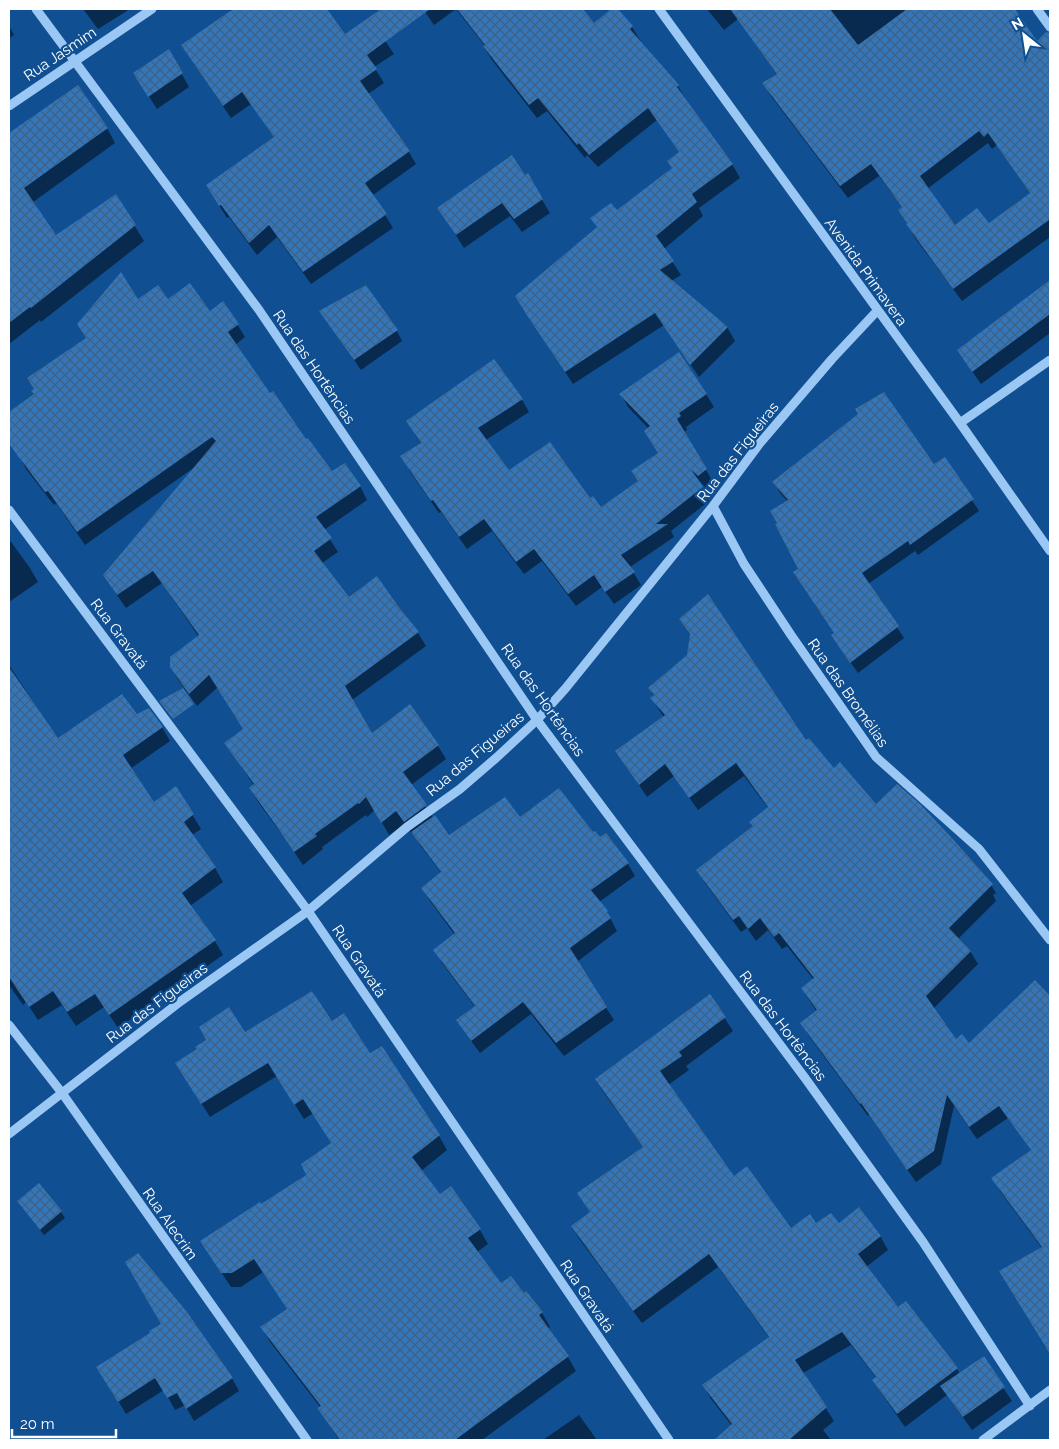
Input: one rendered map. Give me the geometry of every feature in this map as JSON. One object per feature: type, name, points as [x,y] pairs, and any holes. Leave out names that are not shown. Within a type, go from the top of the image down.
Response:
[{"type":"street","name":"Rua das Hortências","points":[[36,9],[259,310],[538,720],[833,1117],[942,1269],[1030,1406]]},
{"type":"street","name":"Rua Jasmim","points":[[9,106],[152,9]]},
{"type":"street","name":"Avenida Primavera","points":[[659,9],[960,423],[1050,552]]},
{"type":"street","points":[[1037,9],[1050,27]]},
{"type":"street","name":"Rua das Figueiras","points":[[9,1134],[181,1001],[308,910],[407,827],[460,789],[538,720],[713,506],[773,428],[832,359],[878,311]]},
{"type":"street","points":[[960,423],[1050,360]]},
{"type":"street","name":"Rua das Bromélias","points":[[713,506],[744,564],[876,757],[979,849],[1047,928],[1050,940]]},
{"type":"street","name":"Rua Gravatá","points":[[9,510],[308,910],[670,1440]]},
{"type":"street","name":"Rua Alecrim","points":[[9,1025],[62,1093],[307,1440]]},
{"type":"street","points":[[983,1440],[1050,1390]]},
{"type":"building","points":[[233,9],[327,9],[345,34],[381,9],[430,9],[367,55],[377,69],[360,81],[410,151],[365,183],[387,214],[303,272],[269,225],[249,243],[221,205],[219,206],[206,185],[274,137],[242,92],[223,106],[181,45]]},
{"type":"building","points":[[457,9],[583,9],[594,23],[611,9],[618,9],[633,26],[630,29],[679,85],[677,87],[733,164],[692,194],[697,202],[656,236],[674,261],[660,270],[728,327],[690,365],[655,313],[565,372],[528,317],[515,296],[597,227],[590,218],[611,203],[617,210],[672,168],[667,161],[679,152],[648,108],[589,155],[579,143],[577,145],[538,98],[529,105]]},
{"type":"building","points":[[730,9],[830,9],[858,45],[907,9],[1015,9],[1037,41],[1046,32],[1050,33],[1050,222],[1049,220],[953,289],[906,224],[898,210],[902,207],[871,164],[840,186],[762,83],[777,74]],"holes":[[[979,131],[984,137],[988,133],[1030,193],[989,223],[977,208],[955,225],[920,176]]]},
{"type":"building","points":[[169,49],[183,73],[148,97],[133,73]]},
{"type":"building","points":[[78,85],[108,128],[24,188],[56,235],[116,194],[136,225],[31,308],[9,323],[9,133]]},
{"type":"building","points":[[512,155],[525,175],[528,173],[543,199],[514,219],[502,203],[456,235],[437,208]]},
{"type":"building","points":[[121,272],[138,299],[158,285],[168,299],[190,283],[210,311],[223,301],[239,324],[228,332],[270,393],[273,391],[306,439],[308,438],[332,471],[345,463],[361,486],[316,517],[332,538],[314,551],[349,597],[377,576],[419,632],[345,686],[372,733],[410,704],[439,745],[403,772],[427,805],[404,822],[396,811],[381,823],[366,797],[359,804],[315,834],[317,836],[294,852],[249,788],[254,784],[224,743],[243,729],[209,675],[189,694],[170,667],[170,657],[199,635],[153,571],[117,595],[103,575],[216,441],[212,437],[77,532],[48,491],[45,492],[9,444],[9,412],[34,394],[31,391],[34,389],[27,378],[86,338],[77,324]]},
{"type":"building","points":[[1050,280],[1050,314],[972,372],[957,350]]},
{"type":"building","points":[[366,285],[398,330],[354,360],[319,311]]},
{"type":"building","points":[[679,352],[707,394],[679,413],[681,416],[677,419],[707,469],[698,476],[691,469],[703,487],[656,524],[668,524],[621,555],[635,572],[605,592],[594,575],[568,594],[534,549],[516,562],[484,519],[459,537],[400,456],[421,443],[406,421],[494,359],[523,399],[478,428],[509,470],[550,442],[590,498],[593,496],[601,507],[638,481],[631,471],[658,453],[644,431],[650,426],[619,394]]},
{"type":"building","points":[[884,392],[934,464],[945,457],[974,499],[910,545],[908,541],[862,573],[899,626],[850,663],[831,635],[834,633],[793,572],[798,569],[770,511],[788,500],[772,482],[858,414],[855,409]]},
{"type":"building","points":[[708,594],[806,740],[809,738],[834,768],[840,762],[876,804],[897,784],[920,804],[993,884],[949,928],[971,951],[926,996],[956,1039],[962,1034],[969,1043],[1035,980],[1050,996],[1050,1354],[999,1271],[1042,1247],[991,1178],[1031,1150],[999,1106],[969,1127],[947,1095],[934,1151],[907,1170],[861,1103],[800,1023],[817,1010],[801,988],[814,978],[779,933],[774,937],[760,918],[748,929],[739,916],[733,920],[696,870],[753,826],[749,822],[768,807],[736,763],[689,798],[665,764],[639,785],[615,751],[665,715],[650,698],[654,695],[648,688],[687,655],[690,634],[679,619]]},
{"type":"building","points":[[9,667],[58,738],[122,694],[137,714],[149,708],[163,727],[123,755],[154,802],[176,786],[194,814],[184,822],[216,867],[182,893],[216,940],[109,1015],[95,994],[67,1012],[53,991],[29,1007],[9,977]]},
{"type":"building","points":[[183,688],[194,704],[173,719],[159,701]]},
{"type":"building","points":[[559,788],[593,832],[595,831],[600,837],[606,833],[629,863],[591,890],[608,911],[611,918],[570,948],[607,1007],[556,1043],[523,1002],[471,1041],[456,1020],[475,1006],[433,950],[455,933],[421,888],[441,872],[411,832],[435,815],[449,835],[505,797],[520,817]]},
{"type":"building","points":[[312,991],[332,1021],[344,1013],[370,1053],[382,1046],[440,1135],[412,1157],[440,1194],[451,1186],[481,1229],[468,1238],[501,1283],[511,1276],[524,1293],[526,1291],[543,1312],[539,1315],[569,1356],[455,1440],[340,1440],[317,1408],[321,1406],[260,1327],[287,1309],[254,1259],[232,1273],[221,1273],[200,1241],[306,1175],[301,1164],[331,1143],[303,1099],[294,1105],[268,1063],[201,1104],[175,1063],[197,1049],[195,1047],[206,1040],[199,1027],[229,1007],[245,1032]]},
{"type":"building","points":[[710,994],[726,1017],[679,1052],[682,1056],[660,1071],[734,1176],[747,1166],[791,1228],[810,1214],[816,1223],[831,1213],[839,1223],[859,1207],[881,1236],[858,1254],[898,1307],[906,1301],[958,1368],[897,1414],[872,1380],[876,1377],[842,1332],[795,1360],[827,1407],[789,1440],[714,1440],[732,1424],[702,1385],[769,1337],[709,1254],[633,1311],[571,1226],[590,1212],[577,1193],[643,1147],[595,1079]]},
{"type":"building","points":[[39,1183],[62,1211],[40,1230],[17,1201]]},
{"type":"building","points":[[138,1253],[187,1312],[233,1378],[186,1409],[177,1393],[167,1398],[155,1378],[118,1402],[96,1367],[161,1324],[125,1262]]},
{"type":"building","points":[[984,1356],[1005,1387],[963,1417],[940,1386]]}]
